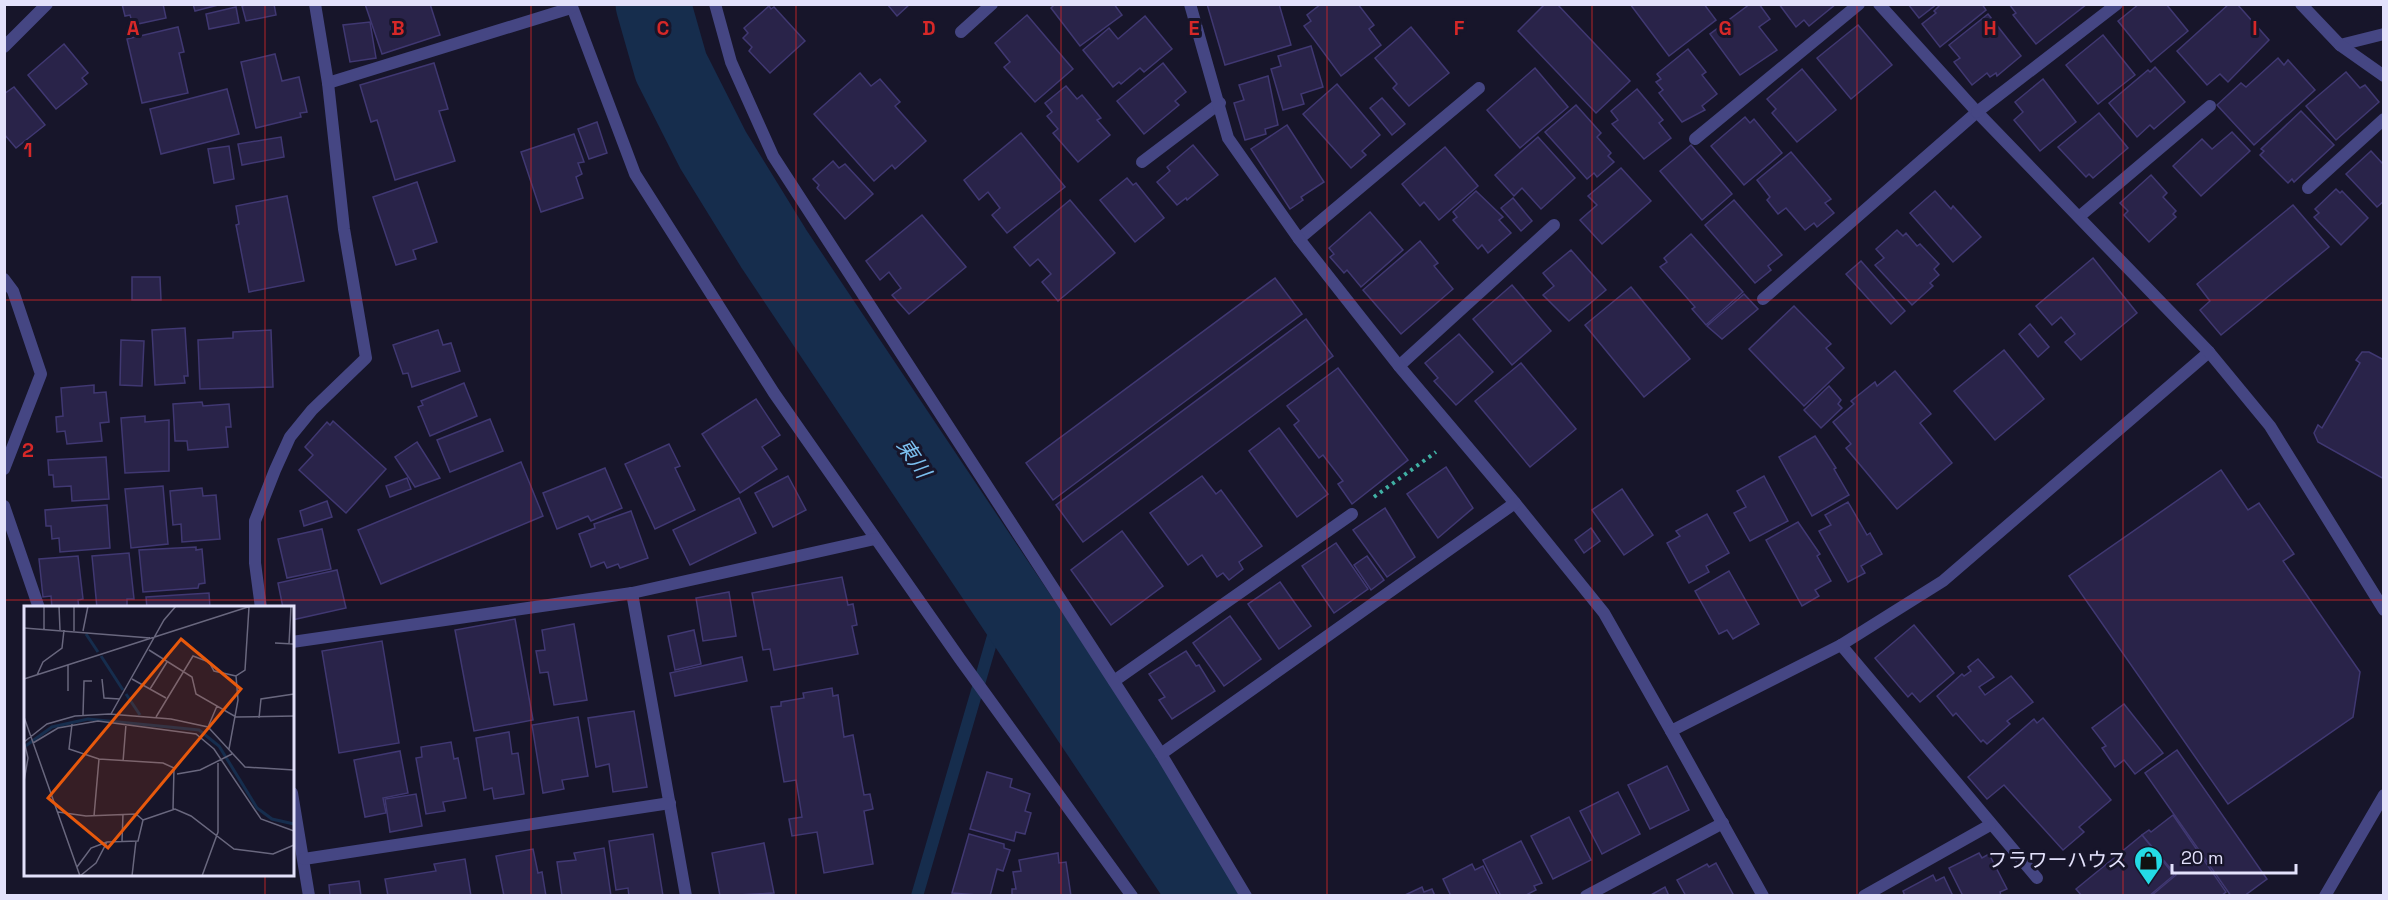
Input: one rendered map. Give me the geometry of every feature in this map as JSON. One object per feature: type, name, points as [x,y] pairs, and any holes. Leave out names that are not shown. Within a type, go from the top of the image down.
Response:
[{"type":"street","points":[[4,47],[47,4]]},
{"type":"street","points":[[261,606],[255,563],[255,521],[275,470],[290,437],[312,410],[366,358],[344,229],[328,83],[315,4]]},
{"type":"street","points":[[716,4],[731,62],[773,156],[1161,754],[1246,896]]},
{"type":"street","points":[[960,32],[992,4]]},
{"type":"street","points":[[1190,4],[1220,103],[1228,138],[1299,239],[1399,366],[1604,613],[1763,896]]},
{"type":"street","points":[[1695,139],[1859,4]]},
{"type":"street","points":[[1879,4],[1977,112],[2210,352],[2270,426],[2384,610]]},
{"type":"street","points":[[1763,300],[1977,112],[2117,4]]},
{"type":"street","points":[[2301,4],[2340,45],[2384,76]]},
{"type":"street","points":[[328,83],[571,6],[635,174],[774,393],[960,659],[1132,896]]},
{"type":"street","points":[[2340,45],[2384,34]]},
{"type":"street","points":[[1299,239],[1479,88]]},
{"type":"street","points":[[1142,162],[1220,103]]},
{"type":"street","points":[[2080,216],[2210,106]]},
{"type":"street","points":[[2308,188],[2384,119]]},
{"type":"street","points":[[1399,366],[1554,225]]},
{"type":"street","points":[[4,279],[13,291],[41,374],[4,469]]},
{"type":"street","points":[[1671,731],[1841,645],[1943,581],[2210,352]]},
{"type":"street","points":[[1161,754],[1515,503]]},
{"type":"street","points":[[4,506],[38,606]]},
{"type":"street","points":[[1114,681],[1352,514]]},
{"type":"street","points":[[294,642],[632,593],[875,539]]},
{"type":"street","points":[[632,593],[686,896]]},
{"type":"street","points":[[1841,645],[1990,825],[2037,878]]},
{"type":"street","points":[[2325,896],[2384,795]]},
{"type":"street","points":[[304,859],[669,803]]},
{"type":"street","points":[[294,805],[309,896]]},
{"type":"street","points":[[1586,896],[1723,823]]},
{"type":"street","points":[[1864,896],[1990,825]]},
{"type":"path","points":[[1352,514],[1459,436]]},
{"type":"building","points":[[122,4],[163,4],[166,18],[133,25],[130,15],[125,16]]},
{"type":"building","points":[[193,4],[222,4],[195,11]]},
{"type":"building","points":[[274,4],[276,15],[246,21],[242,6]]},
{"type":"building","points":[[365,4],[430,4],[440,35],[382,54]]},
{"type":"building","points":[[887,4],[910,4],[897,16]]},
{"type":"building","points":[[1055,4],[1114,4],[1122,15],[1080,46],[1051,8]]},
{"type":"building","points":[[1207,4],[1279,4],[1291,45],[1225,65]]},
{"type":"building","points":[[1321,4],[1358,4],[1374,25],[1369,29],[1381,45],[1341,76],[1304,26],[1311,21],[1307,15]]},
{"type":"building","points":[[1545,4],[1557,4],[1630,81],[1596,113],[1518,31]]},
{"type":"building","points":[[1630,4],[1704,4],[1716,20],[1669,56]]},
{"type":"building","points":[[1750,4],[1759,4],[1770,19],[1759,27],[1777,50],[1740,75],[1710,34]]},
{"type":"building","points":[[1779,4],[1836,4],[1809,26],[1804,20],[1796,27]]},
{"type":"building","points":[[1908,4],[1937,4],[1919,18]]},
{"type":"building","points":[[1941,4],[1982,4],[1986,10],[1940,47],[1922,24],[1936,13],[1934,11]]},
{"type":"building","points":[[2009,4],[2087,4],[2036,44],[2013,15],[2016,13]]},
{"type":"building","points":[[2139,4],[2166,4],[2188,31],[2151,62],[2118,21]]},
{"type":"building","points":[[2229,4],[2237,4],[2269,40],[2228,82],[2220,74],[2207,85],[2177,51]]},
{"type":"building","points":[[769,6],[771,9],[774,7],[805,41],[770,73],[749,51],[752,47],[743,38],[748,33],[744,28]]},
{"type":"building","points":[[236,7],[239,23],[209,29],[206,14]]},
{"type":"building","points":[[1988,14],[2021,56],[1997,76],[1996,73],[1990,77],[1987,73],[1972,85],[1954,62],[1960,58],[1949,45]]},
{"type":"building","points":[[1027,15],[1073,69],[1035,102],[1004,67],[1010,62],[995,43]]},
{"type":"building","points":[[1145,16],[1172,49],[1144,72],[1140,68],[1121,84],[1119,82],[1113,87],[1083,50],[1109,28],[1118,39]]},
{"type":"building","points":[[370,22],[376,58],[350,62],[343,25]]},
{"type":"building","points":[[1858,25],[1892,65],[1851,99],[1817,58]]},
{"type":"building","points":[[178,27],[184,52],[179,53],[188,93],[142,103],[127,39]]},
{"type":"building","points":[[1411,27],[1449,73],[1409,106],[1393,88],[1397,84],[1375,58]]},
{"type":"building","points":[[2103,35],[2135,75],[2098,104],[2066,65]]},
{"type":"building","points":[[64,44],[88,73],[82,78],[87,84],[56,109],[28,75]]},
{"type":"building","points":[[1311,46],[1323,87],[1301,94],[1304,104],[1283,110],[1271,69],[1281,66],[1278,56]]},
{"type":"building","points":[[1688,49],[1706,72],[1702,75],[1717,94],[1702,106],[1705,110],[1682,122],[1659,93],[1663,90],[1656,82],[1661,79],[1657,74]]},
{"type":"building","points":[[275,54],[282,81],[299,77],[307,112],[300,113],[301,117],[256,128],[241,62]]},
{"type":"building","points":[[2278,58],[2284,65],[2288,60],[2315,90],[2254,145],[2217,105],[2241,83],[2246,87]]},
{"type":"building","points":[[434,63],[448,109],[439,111],[455,161],[395,180],[377,120],[371,122],[360,85]]},
{"type":"building","points":[[1163,63],[1186,92],[1175,101],[1179,105],[1144,134],[1117,101]]},
{"type":"building","points":[[2155,67],[2185,102],[2154,129],[2150,125],[2137,137],[2109,103],[2148,70],[2150,72]]},
{"type":"building","points":[[1535,68],[1568,107],[1520,148],[1487,110]]},
{"type":"building","points":[[1802,69],[1836,110],[1797,142],[1772,113],[1776,109],[1767,99]]},
{"type":"building","points":[[2346,72],[2360,88],[2365,85],[2379,102],[2336,140],[2306,106]]},
{"type":"building","points":[[860,73],[871,86],[880,79],[900,102],[895,106],[926,141],[895,169],[892,165],[874,181],[814,114]]},
{"type":"building","points":[[1268,76],[1278,125],[1265,129],[1266,134],[1245,140],[1234,103],[1244,100],[1239,85]]},
{"type":"building","points":[[2043,79],[2076,122],[2040,151],[2014,120],[2023,112],[2015,102]]},
{"type":"building","points":[[1337,84],[1380,135],[1362,151],[1366,155],[1351,168],[1303,114]]},
{"type":"building","points":[[1066,86],[1077,99],[1082,95],[1101,118],[1097,120],[1110,135],[1078,162],[1053,133],[1058,129],[1047,116],[1052,112],[1045,103]]},
{"type":"building","points":[[14,87],[45,125],[16,148],[4,134],[4,94]]},
{"type":"building","points":[[227,89],[239,134],[161,154],[150,109]]},
{"type":"building","points":[[1637,89],[1663,120],[1659,123],[1671,138],[1644,159],[1612,124],[1618,120],[1611,111]]},
{"type":"building","points":[[1382,98],[1405,124],[1392,135],[1370,108]]},
{"type":"building","points":[[1576,105],[1601,133],[1597,137],[1611,153],[1608,156],[1614,162],[1597,177],[1594,173],[1587,179],[1545,132]]},
{"type":"building","points":[[2301,111],[2334,145],[2294,182],[2292,179],[2288,183],[2260,155],[2264,151],[2261,149]]},
{"type":"building","points":[[2099,113],[2128,148],[2093,178],[2089,174],[2086,177],[2058,147]]},
{"type":"building","points":[[1745,117],[1750,123],[1754,119],[1782,153],[1744,185],[1711,146]]},
{"type":"building","points":[[597,122],[607,153],[589,159],[578,129]]},
{"type":"building","points":[[1287,125],[1324,182],[1301,197],[1303,200],[1290,209],[1251,149]]},
{"type":"building","points":[[2232,132],[2250,151],[2201,196],[2173,166],[2202,139],[2212,149]]},
{"type":"building","points":[[1021,133],[1065,187],[1007,233],[992,215],[1000,208],[988,192],[979,200],[964,180]]},
{"type":"building","points":[[574,134],[584,162],[578,163],[582,174],[576,177],[583,198],[541,212],[521,152]]},
{"type":"building","points":[[281,137],[284,157],[242,165],[238,144]]},
{"type":"building","points":[[1538,137],[1575,178],[1541,209],[1522,188],[1514,196],[1495,175]]},
{"type":"building","points":[[1193,145],[1218,175],[1187,200],[1186,198],[1177,205],[1157,182],[1170,171],[1167,167]]},
{"type":"building","points":[[1691,145],[1732,194],[1702,220],[1660,171]]},
{"type":"building","points":[[229,146],[234,179],[214,183],[208,149]]},
{"type":"building","points":[[1445,147],[1478,186],[1439,220],[1424,202],[1420,206],[1402,184]]},
{"type":"building","points":[[2371,151],[2382,163],[2384,161],[2384,201],[2377,207],[2346,174]]},
{"type":"building","points":[[1791,152],[1831,199],[1825,203],[1834,213],[1817,227],[1814,223],[1805,230],[1786,208],[1778,214],[1767,200],[1770,197],[1757,180]]},
{"type":"building","points":[[833,161],[839,168],[845,164],[873,194],[845,219],[817,188],[819,185],[813,179]]},
{"type":"building","points":[[1621,168],[1651,201],[1602,244],[1580,220],[1597,205],[1588,196]]},
{"type":"building","points":[[2151,175],[2167,193],[2163,197],[2176,211],[2173,214],[2176,217],[2149,242],[2124,215],[2128,211],[2120,203]]},
{"type":"building","points":[[1127,178],[1133,185],[1136,183],[1164,218],[1135,242],[1100,200]]},
{"type":"building","points":[[417,182],[437,242],[413,250],[416,259],[396,265],[373,197]]},
{"type":"building","points":[[2336,189],[2340,193],[2342,191],[2368,218],[2341,245],[2314,217],[2319,213],[2315,209]]},
{"type":"building","points":[[1476,191],[1503,217],[1499,220],[1511,233],[1488,253],[1482,245],[1478,249],[1453,220],[1457,217],[1453,212]]},
{"type":"building","points":[[1935,191],[1951,209],[1953,206],[1981,237],[1953,262],[1910,213]]},
{"type":"building","points":[[287,196],[304,281],[249,292],[236,225],[239,224],[236,206]]},
{"type":"building","points":[[1513,198],[1532,221],[1521,231],[1501,208]]},
{"type":"building","points":[[1070,200],[1115,253],[1058,301],[1042,282],[1051,274],[1038,259],[1030,266],[1014,247]]},
{"type":"building","points":[[1734,200],[1782,255],[1768,266],[1771,270],[1755,283],[1705,225]]},
{"type":"building","points":[[2293,205],[2329,247],[2221,335],[2200,310],[2210,301],[2197,284]]},
{"type":"building","points":[[1370,212],[1403,250],[1361,287],[1347,270],[1344,273],[1330,257],[1334,254],[1329,248]]},
{"type":"building","points":[[922,215],[966,267],[909,314],[892,295],[901,288],[889,272],[880,280],[866,261]]},
{"type":"building","points":[[1897,230],[1903,236],[1906,233],[1917,246],[1920,244],[1939,264],[1934,269],[1939,275],[1930,283],[1933,286],[1912,305],[1875,265],[1884,258],[1876,249]]},
{"type":"building","points":[[1691,234],[1743,292],[1706,325],[1692,309],[1695,307],[1660,267],[1667,262],[1664,258]]},
{"type":"building","points":[[1420,241],[1438,263],[1434,266],[1453,289],[1401,334],[1363,290]]},
{"type":"building","points":[[1571,250],[1606,290],[1569,321],[1543,295],[1554,286],[1543,273]]},
{"type":"building","points":[[2093,258],[2137,313],[2081,360],[2065,342],[2075,334],[2061,317],[2052,325],[2036,306]]},
{"type":"building","points":[[1861,261],[1905,311],[1891,324],[1846,274]]},
{"type":"building","points":[[132,277],[160,277],[161,300],[132,300]]},
{"type":"building","points":[[1275,278],[1302,314],[1053,500],[1026,463]]},
{"type":"building","points":[[1512,285],[1551,331],[1512,365],[1473,319]]},
{"type":"building","points":[[1631,287],[1690,359],[1644,397],[1585,325]]},
{"type":"building","points":[[1744,294],[1758,309],[1722,339],[1707,326]]},
{"type":"building","points":[[1794,306],[1831,344],[1826,348],[1844,368],[1804,406],[1749,349]]},
{"type":"building","points":[[1306,319],[1333,356],[1083,542],[1056,505]]},
{"type":"building","points":[[2030,324],[2049,347],[2038,357],[2019,334]]},
{"type":"building","points":[[185,328],[188,376],[184,376],[185,383],[155,385],[152,330]]},
{"type":"building","points":[[271,330],[273,387],[200,389],[198,340],[233,338],[233,332]]},
{"type":"building","points":[[438,330],[443,345],[451,343],[460,371],[412,387],[408,373],[403,374],[393,345]]},
{"type":"building","points":[[1459,334],[1493,372],[1456,405],[1434,381],[1438,378],[1425,363]]},
{"type":"building","points":[[121,340],[144,341],[142,386],[120,385]]},
{"type":"building","points":[[2004,350],[2044,399],[1995,440],[1954,391]]},
{"type":"building","points":[[2362,352],[2369,352],[2384,360],[2384,479],[2318,442],[2314,433],[2318,425],[2322,428],[2360,363],[2356,360]]},
{"type":"building","points":[[1521,363],[1576,429],[1530,467],[1475,401]]},
{"type":"building","points":[[1338,368],[1408,460],[1352,504],[1338,484],[1343,481],[1323,455],[1319,458],[1294,425],[1299,421],[1287,406]]},
{"type":"building","points":[[1895,371],[1931,414],[1920,423],[1952,463],[1897,509],[1846,448],[1851,444],[1833,422],[1854,404],[1851,401],[1875,382],[1877,386]]},
{"type":"building","points":[[464,383],[477,416],[430,436],[418,407],[423,405],[421,401]]},
{"type":"building","points":[[94,385],[94,393],[106,392],[109,422],[100,423],[102,441],[67,444],[65,431],[57,432],[56,417],[63,416],[61,388]]},
{"type":"building","points":[[1829,386],[1841,400],[1838,404],[1842,408],[1821,428],[1804,410]]},
{"type":"building","points":[[756,399],[780,435],[762,447],[777,469],[740,493],[702,434]]},
{"type":"building","points":[[202,402],[203,406],[229,404],[231,427],[226,427],[228,447],[188,450],[187,441],[175,441],[173,404]]},
{"type":"building","points":[[145,416],[145,422],[169,420],[169,471],[125,473],[121,418]]},
{"type":"building","points":[[490,419],[503,451],[450,472],[437,440]]},
{"type":"building","points":[[333,421],[386,469],[346,513],[299,470],[313,455],[305,447],[327,422],[330,425]]},
{"type":"building","points":[[1279,428],[1328,494],[1297,517],[1249,451]]},
{"type":"building","points":[[1815,436],[1836,468],[1834,469],[1849,495],[1812,516],[1779,457]]},
{"type":"building","points":[[417,442],[440,478],[415,487],[395,457]]},
{"type":"building","points":[[669,444],[680,466],[675,468],[695,510],[655,529],[625,464]]},
{"type":"building","points":[[106,457],[109,499],[72,501],[71,486],[54,487],[53,475],[49,475],[48,460]]},
{"type":"building","points":[[521,462],[543,516],[381,584],[358,530]]},
{"type":"building","points":[[1446,467],[1473,508],[1438,538],[1407,494]]},
{"type":"building","points":[[605,468],[622,508],[591,521],[588,516],[557,529],[543,493]]},
{"type":"building","points":[[2221,470],[2248,510],[2259,503],[2294,554],[2283,561],[2360,672],[2353,717],[2228,804],[2069,576]]},
{"type":"building","points":[[788,476],[806,510],[773,527],[755,493]]},
{"type":"building","points":[[1202,476],[1216,494],[1221,490],[1262,546],[1239,562],[1243,569],[1229,580],[1223,573],[1217,577],[1202,555],[1188,565],[1150,513]]},
{"type":"building","points":[[1764,476],[1788,521],[1750,541],[1734,513],[1746,507],[1737,491]]},
{"type":"building","points":[[407,478],[411,489],[390,497],[386,486]]},
{"type":"building","points":[[163,486],[168,544],[131,548],[125,489]]},
{"type":"building","points":[[202,488],[203,496],[216,495],[220,539],[182,542],[181,524],[173,525],[170,491]]},
{"type":"building","points":[[1622,489],[1653,535],[1624,555],[1592,510]]},
{"type":"building","points":[[739,498],[756,533],[690,565],[673,530]]},
{"type":"building","points":[[327,501],[332,517],[304,526],[300,511]]},
{"type":"building","points":[[1848,502],[1867,535],[1870,533],[1882,554],[1861,566],[1865,573],[1848,582],[1819,531],[1831,525],[1825,515]]},
{"type":"building","points":[[107,505],[110,548],[60,552],[59,538],[52,539],[51,526],[46,526],[45,510]]},
{"type":"building","points":[[1385,508],[1415,557],[1387,577],[1353,530]]},
{"type":"building","points":[[631,511],[648,558],[620,568],[618,564],[607,568],[604,562],[591,567],[579,534],[595,528],[594,524]]},
{"type":"building","points":[[1707,514],[1729,553],[1706,566],[1709,572],[1689,583],[1667,543],[1680,536],[1676,531]]},
{"type":"building","points":[[1798,522],[1820,554],[1817,556],[1831,581],[1815,590],[1819,596],[1802,606],[1766,540]]},
{"type":"building","points":[[1591,528],[1600,541],[1584,553],[1575,540]]},
{"type":"building","points":[[322,529],[331,569],[287,578],[278,539]]},
{"type":"building","points":[[1122,531],[1163,586],[1111,625],[1071,570]]},
{"type":"building","points":[[1336,543],[1368,589],[1334,613],[1302,566]]},
{"type":"building","points":[[196,547],[196,550],[202,549],[205,583],[199,584],[198,588],[143,592],[139,550]]},
{"type":"building","points":[[129,553],[134,599],[127,599],[127,606],[97,606],[92,556]]},
{"type":"building","points":[[78,556],[83,599],[78,600],[79,606],[52,606],[51,596],[43,597],[39,559]]},
{"type":"building","points":[[1367,556],[1384,580],[1371,590],[1354,565]]},
{"type":"building","points":[[337,570],[346,608],[294,620],[294,606],[283,606],[278,583]]},
{"type":"building","points":[[1729,571],[1759,624],[1733,639],[1727,630],[1719,634],[1695,591]]},
{"type":"building","points":[[842,577],[848,605],[853,604],[857,625],[852,626],[858,654],[774,670],[770,649],[763,650],[752,593]]},
{"type":"building","points":[[1280,582],[1311,626],[1279,649],[1248,604]]},
{"type":"building","points":[[729,592],[736,636],[703,641],[696,598]]},
{"type":"building","points":[[209,593],[210,606],[147,606],[146,597]]},
{"type":"building","points":[[1230,616],[1261,659],[1224,686],[1193,643]]},
{"type":"building","points":[[515,619],[533,720],[474,731],[455,630]]},
{"type":"building","points":[[574,624],[587,700],[554,705],[548,672],[540,673],[536,651],[545,650],[542,630]]},
{"type":"building","points":[[1914,625],[1954,673],[1920,702],[1912,693],[1908,697],[1875,658]]},
{"type":"building","points":[[694,630],[701,664],[675,670],[668,636]]},
{"type":"building","points":[[382,641],[399,743],[339,753],[322,651]]},
{"type":"building","points":[[1186,651],[1196,666],[1199,665],[1215,691],[1172,719],[1159,700],[1165,697],[1149,674]]},
{"type":"building","points":[[742,657],[747,681],[675,696],[670,673]]},
{"type":"building","points":[[1978,659],[1994,677],[1979,687],[1985,695],[2011,676],[2033,702],[2007,721],[2010,724],[1987,744],[1983,740],[1981,742],[1956,713],[1953,716],[1937,696],[1962,674],[1964,676],[1971,671],[1968,667]]},
{"type":"building","points":[[832,688],[833,696],[838,695],[844,737],[853,735],[864,795],[870,794],[873,809],[864,811],[873,864],[824,873],[817,832],[792,836],[789,819],[802,817],[796,780],[784,782],[771,707],[781,706],[781,702],[804,698],[803,693]]},
{"type":"building","points":[[2124,704],[2163,753],[2135,774],[2124,760],[2115,767],[2102,748],[2106,746],[2092,728]]},
{"type":"building","points":[[634,711],[647,787],[613,792],[609,764],[596,767],[588,718]]},
{"type":"building","points":[[578,717],[588,776],[562,780],[564,789],[543,793],[532,725]]},
{"type":"building","points":[[2043,718],[2111,800],[2079,827],[2084,832],[2063,850],[2004,785],[1987,799],[1968,777],[2034,719],[2037,723]]},
{"type":"building","points":[[509,732],[512,754],[518,753],[524,794],[494,799],[492,788],[484,790],[476,738]]},
{"type":"building","points":[[451,742],[454,759],[458,758],[466,798],[443,802],[445,811],[426,814],[416,758],[422,757],[421,747]]},
{"type":"building","points":[[2177,750],[2267,879],[2244,896],[2231,896],[2145,773]]},
{"type":"building","points":[[400,751],[408,793],[383,798],[386,813],[365,817],[354,760]]},
{"type":"building","points":[[1667,766],[1689,810],[1650,829],[1628,785]]},
{"type":"building","points":[[987,772],[1012,779],[1010,787],[1030,794],[1025,811],[1031,813],[1025,834],[1016,832],[1014,841],[970,829]]},
{"type":"building","points":[[1618,792],[1640,834],[1602,854],[1580,811]]},
{"type":"building","points":[[416,794],[422,826],[390,832],[385,799]]},
{"type":"building","points":[[2173,815],[2226,892],[2221,896],[2151,896],[2176,875],[2142,835],[2149,830],[2151,832]]},
{"type":"building","points":[[1569,817],[1591,860],[1553,879],[1531,836]]},
{"type":"building","points":[[653,834],[663,896],[629,896],[628,888],[616,890],[609,841]]},
{"type":"building","points":[[969,834],[1004,844],[1004,848],[1010,850],[1003,871],[997,869],[990,896],[952,893]]},
{"type":"building","points":[[2142,835],[2174,875],[2149,896],[2082,896],[2076,889]]},
{"type":"building","points":[[1521,841],[1542,883],[1534,886],[1536,890],[1524,896],[1501,896],[1483,860]]},
{"type":"building","points":[[764,843],[774,893],[720,896],[712,853]]},
{"type":"building","points":[[604,848],[611,896],[562,896],[557,862],[576,860],[574,853]]},
{"type":"building","points":[[533,849],[538,873],[542,872],[546,896],[504,896],[496,856]]},
{"type":"building","points":[[1058,853],[1059,863],[1066,862],[1071,896],[1012,896],[1012,889],[1016,889],[1013,872],[1021,871],[1019,860]]},
{"type":"building","points":[[1979,853],[1982,858],[1989,854],[2007,889],[2000,892],[2001,896],[1963,896],[1949,868]]},
{"type":"building","points":[[465,859],[471,896],[388,896],[385,879],[436,871],[434,864]]},
{"type":"building","points":[[1716,863],[1734,896],[1686,896],[1677,880],[1707,864],[1709,867]]},
{"type":"building","points":[[1472,864],[1475,870],[1483,866],[1498,896],[1451,896],[1443,879]]},
{"type":"building","points":[[1933,875],[1936,881],[1944,877],[1953,896],[1905,896],[1903,891]]},
{"type":"building","points":[[359,881],[361,896],[330,896],[329,885]]},
{"type":"building","points":[[1422,887],[1424,892],[1432,889],[1435,896],[1403,896]]},
{"type":"building","points":[[1665,887],[1669,896],[1649,896]]},
{"type":"waterway","name":"東川","points":[[653,4],[671,67],[713,150],[774,249],[1207,896]]},
{"type":"waterway","points":[[917,896],[1005,595]]},
{"type":"place","name":"フラワーハウス","points":[[2148,886]]}]
